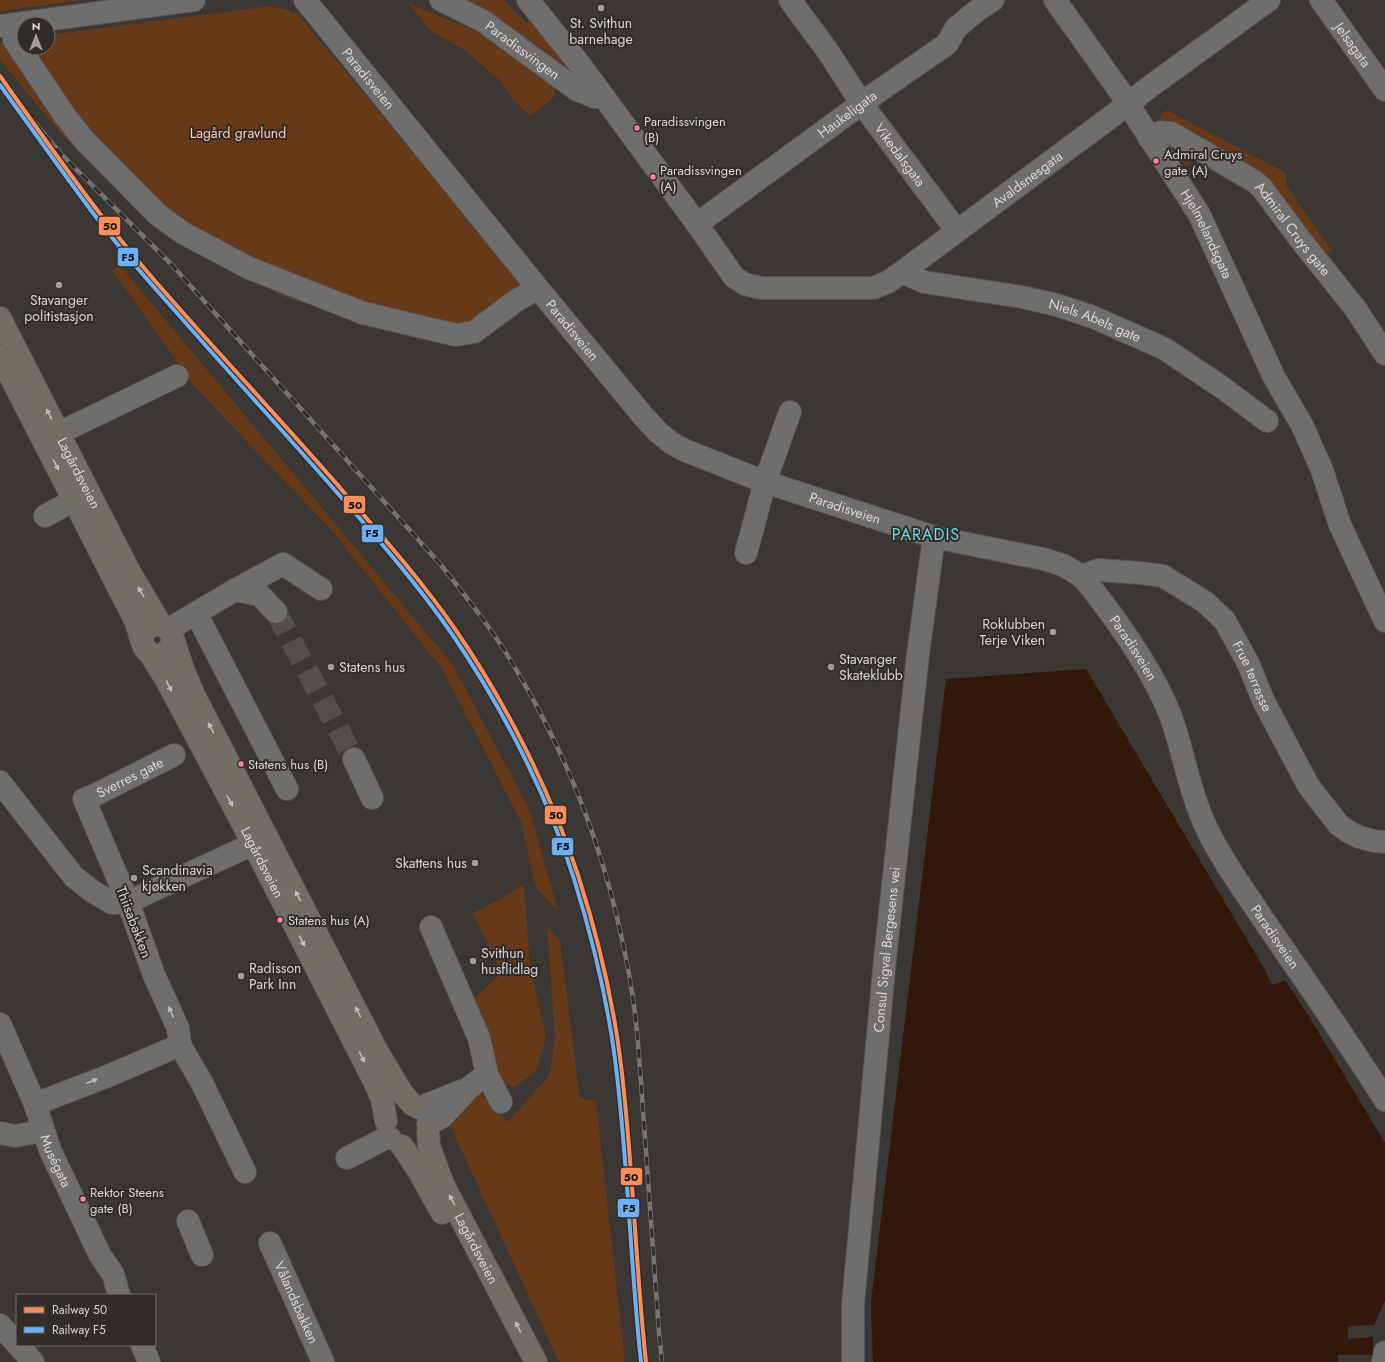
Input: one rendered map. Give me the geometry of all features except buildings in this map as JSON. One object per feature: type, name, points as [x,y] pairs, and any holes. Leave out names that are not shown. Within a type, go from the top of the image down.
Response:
[{"type":"main road","name":"Lagårdsveien","points":[[0,318],[128,569],[168,631],[195,697],[377,1051],[402,1093],[422,1117],[429,1146],[443,1184],[536,1362]]},
{"type":"main road","name":"Lagårdsveien","points":[[0,356],[136,622],[146,647],[168,683],[253,844],[375,1083],[382,1099],[393,1135],[410,1156],[430,1190],[519,1362]]},
{"type":"main road","points":[[146,647],[154,655],[165,653],[171,647],[168,631]]},
{"type":"main road","points":[[403,1105],[422,1117],[424,1138],[419,1143],[412,1146],[393,1135],[389,1114],[396,1108],[403,1105]]},
{"type":"street","points":[[194,0],[7,33],[65,116],[85,141],[157,214],[183,233],[249,268],[363,314],[456,335],[474,332],[526,295],[536,286]]},
{"type":"street","name":"Paradisveien","points":[[305,0],[536,286],[658,432],[670,442],[684,450],[765,482],[934,538],[1044,559],[1063,565],[1081,576],[1132,645],[1153,681],[1170,715],[1180,743],[1195,799],[1218,850],[1385,1100]]},
{"type":"street","name":"Paradissvingen","points":[[441,0],[483,21],[577,90],[595,97],[604,97]]},
{"type":"street","name":"Avaldsnesgata","points":[[528,0],[581,66],[734,277],[745,284],[760,288],[873,288],[888,282],[1128,105],[1144,91],[1269,0]]},
{"type":"street","name":"Vikedalsgata","points":[[790,0],[827,50],[862,104],[956,231]]},
{"type":"street","name":"Haukeligata","points":[[697,224],[947,44],[956,28],[978,9],[992,0]]},
{"type":"street","name":"Hjelmelandsgata","points":[[1055,0],[1119,90],[1199,214],[1274,377],[1305,431],[1322,470],[1340,525],[1385,621]]},
{"type":"street","name":"Jelsagata","points":[[1321,0],[1385,90]]},
{"type":"street","name":"Admiral Cruys gate","points":[[1150,138],[1161,132],[1172,133],[1254,181],[1271,198],[1299,238],[1355,308],[1385,354]]},
{"type":"street","name":"Niels Abels gate","points":[[902,272],[924,282],[1022,297],[1057,305],[1093,317],[1165,349],[1223,388],[1267,421]]},
{"type":"street","points":[[59,433],[177,376]]},
{"type":"street","points":[[746,553],[765,482],[790,412]]},
{"type":"street","points":[[44,516],[74,500]]},
{"type":"street","name":"Consul Sigval Bergesens vei","points":[[853,1362],[853,1304],[885,959],[918,654],[934,538]]},
{"type":"street","points":[[168,631],[196,612],[283,564],[321,589]]},
{"type":"street","name":"Frue terrasse","points":[[1081,576],[1098,570],[1163,576],[1205,602],[1224,621],[1249,665],[1263,700],[1308,785],[1339,825],[1359,837],[1385,842]]},
{"type":"street","points":[[235,590],[260,595],[276,612]]},
{"type":"street","points":[[196,612],[287,789]]},
{"type":"street","name":"Sverres gate","points":[[84,799],[95,795],[174,755]]},
{"type":"street","points":[[354,759],[372,798]]},
{"type":"street","points":[[0,782],[74,877],[92,892],[112,903],[128,902],[253,844]]},
{"type":"street","name":"Thiisabakken","points":[[84,799],[128,902],[154,975],[178,1028],[180,1045],[202,1083],[245,1172]]},
{"type":"street","points":[[431,927],[479,1038],[487,1074],[501,1102]]},
{"type":"street","name":"Muségata","points":[[0,1024],[35,1104],[50,1150],[100,1255],[113,1274],[119,1294]]},
{"type":"street","points":[[35,1104],[108,1076],[180,1045]]},
{"type":"street","points":[[422,1117],[442,1117],[470,1087],[487,1074]]},
{"type":"street","points":[[0,1133],[15,1136],[43,1131]]},
{"type":"street","points":[[347,1158],[393,1135]]},
{"type":"street","points":[[188,1221],[202,1255]]},
{"type":"street","name":"Vålandsbakken","points":[[270,1242],[323,1362]]},
{"type":"street","points":[[0,1325],[16,1342]]},
{"type":"street","points":[[20,1346],[34,1362]]},
{"type":"street","points":[[142,1346],[149,1362]]},
{"type":"street","points":[[1383,1362],[1385,1352]]},
{"type":"green space","points":[[0,0],[82,0],[0,11]]},
{"type":"green space","points":[[462,0],[504,0],[526,23],[532,19],[576,74],[521,34]]},
{"type":"green space","points":[[408,3],[471,29],[516,56],[554,84],[555,96],[530,116],[513,100],[500,81],[466,51],[431,31]]},
{"type":"green space","name":"Lagård gravlund","points":[[271,6],[290,11],[293,14],[296,12],[524,286],[472,341],[381,327],[279,295],[169,235],[62,135],[0,60],[0,42],[16,39],[16,56],[56,56],[56,34]]},
{"type":"green space","points":[[1167,110],[1286,173],[1286,185],[1333,252],[1324,254],[1303,230],[1159,122],[1161,115]]},
{"type":"green space","points":[[1170,142],[1194,159],[1186,166]]},
{"type":"green space","points":[[119,264],[453,665],[530,811],[558,911],[536,888],[521,822],[443,670],[332,531],[194,386],[113,271]]},
{"type":"green space","points":[[524,884],[530,966],[546,1037],[536,1072],[514,1087],[496,1083],[474,998],[502,973],[473,913]]},
{"type":"green space","points":[[547,927],[560,941],[580,1098],[596,1101],[625,1362],[559,1362],[448,1121],[478,1090],[507,1122],[549,1076],[555,1039]]},
{"type":"shaded area","points":[[1086,669],[1264,968],[1272,985],[1285,980],[1308,1015],[1385,1143],[1385,1301],[1374,1325],[1348,1326],[1348,1339],[1373,1337],[1373,1355],[1338,1355],[1338,1362],[873,1362],[871,1303],[946,679]]},
{"type":"tunnel","points":[[276,612],[354,759]]},
{"type":"railway","points":[[22,107],[63,156],[171,264],[441,565],[500,643],[517,671],[555,742],[586,815],[599,852],[620,929],[628,969],[638,1046],[662,1362]]},
{"type":"rail line","name":"50","points":[[0,76],[75,181],[129,250],[168,296],[342,490],[428,593],[474,657],[525,748],[554,811],[578,875],[598,942],[613,1011],[624,1095],[646,1362]]},
{"type":"rail line","name":"F5","points":[[0,85],[125,254],[355,513],[426,598],[470,662],[522,752],[551,815],[574,879],[593,945],[608,1013],[619,1097],[641,1362]]},
{"type":"place","name":"St. Svithun barnehage","points":[[601,8]]},
{"type":"place","name":"Paradissvingen (B)","points":[[637,128]]},
{"type":"place","name":"Admiral Cruys gate (A)","points":[[1156,161]]},
{"type":"place","name":"Paradissvingen (A)","points":[[653,177]]},
{"type":"place","name":"Stavanger politistasjon","points":[[59,285]]},
{"type":"place","name":"Roklubben Terje Viken","points":[[1053,632]]},
{"type":"place","name":"Statens hus","points":[[331,667]]},
{"type":"place","name":"Stavanger Skateklubb","points":[[831,667]]},
{"type":"place","name":"Statens hus (B)","points":[[241,764]]},
{"type":"place","name":"Skattens hus","points":[[475,863]]},
{"type":"place","name":"Scandinavia kjøkken","points":[[134,878]]},
{"type":"place","name":"Statens hus (A)","points":[[280,920]]},
{"type":"place","name":"Svithun husflidlag","points":[[473,961]]},
{"type":"place","name":"Radisson Park Inn","points":[[241,976]]},
{"type":"place","name":"Rektor Steens gate (B)","points":[[83,1199]]},
{"type":"district","name":"PARADIS","points":[[926,534]]}]
